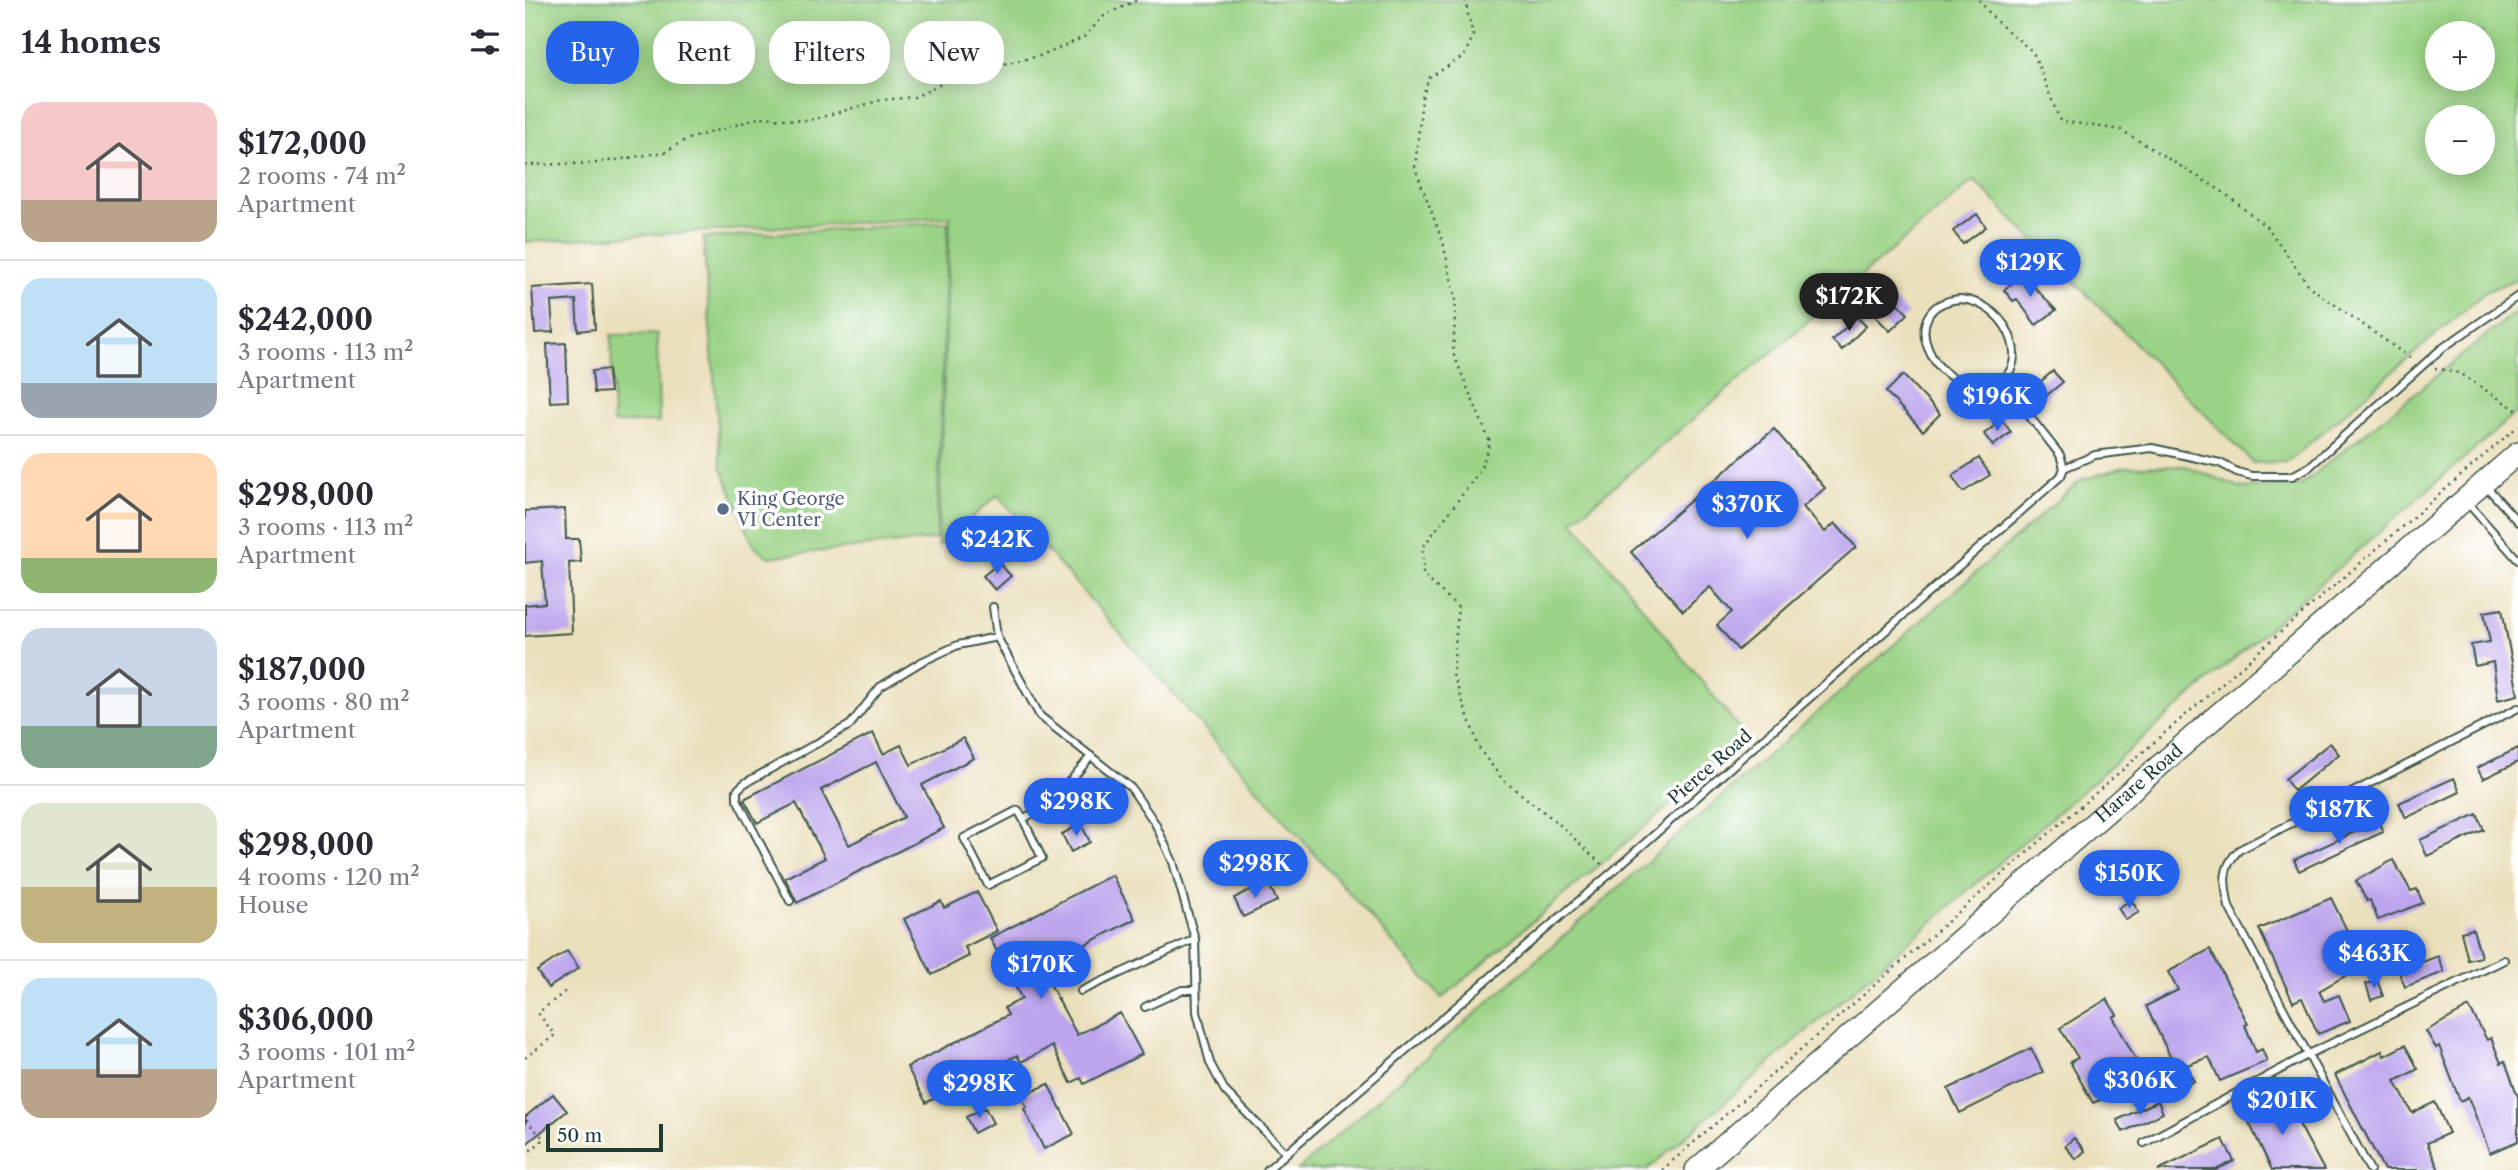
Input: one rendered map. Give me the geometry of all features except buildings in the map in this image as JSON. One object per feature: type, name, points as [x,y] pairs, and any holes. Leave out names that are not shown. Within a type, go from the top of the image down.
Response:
[{"type":"highway","name":"Harare Road","points":[[1696,1170],[2518,453]]},
{"type":"lane","points":[[2001,380],[2048,437],[2060,455],[2064,468],[2095,455],[2152,448],[2220,463],[2252,476],[2292,476],[2309,467],[2422,366],[2485,316],[2518,296]]},
{"type":"lane","points":[[1946,300],[1976,300],[1999,316],[2014,342],[2010,370],[2001,380],[1990,385],[1976,385],[1963,383],[1942,372],[1933,361],[1924,334],[1925,320],[1934,307],[1946,300]]},
{"type":"lane","name":"Pierce Road","points":[[1267,1170],[1611,873],[2061,475],[2064,468]]},
{"type":"lane","points":[[2483,484],[2518,522]]},
{"type":"lane","points":[[2465,500],[2518,561]]},
{"type":"lane","points":[[993,607],[997,637],[1040,716],[1131,788],[1155,823],[1173,862],[1195,939],[1196,990],[1201,1034],[1210,1063],[1224,1091],[1286,1153]]},
{"type":"lane","points":[[790,901],[737,799],[737,790],[849,725],[880,687],[921,662],[958,645],[997,637]]},
{"type":"lane","points":[[2369,1170],[2229,906],[2223,874],[2229,860],[2239,850],[2518,708]]},
{"type":"lane","points":[[1023,819],[1045,807],[1068,785],[1091,756]]},
{"type":"lane","points":[[1018,810],[1023,819],[1042,858],[988,884],[964,838],[1018,810]]},
{"type":"lane","points":[[1081,991],[1195,939]]},
{"type":"lane","points":[[2144,1143],[2309,1054],[2504,960]]},
{"type":"lane","points":[[1145,1007],[1182,990],[1196,990]]},
{"type":"path","points":[[525,165],[597,163],[665,152],[685,140],[762,117],[807,121],[881,100],[915,97],[963,73],[1044,55],[1084,37],[1105,15],[1137,0]]},
{"type":"path","points":[[1465,0],[1473,36],[1464,56],[1429,78],[1422,98],[1415,168],[1443,242],[1456,301],[1453,353],[1490,442],[1479,471],[1423,547],[1423,575],[1458,607],[1453,675],[1480,750],[1503,779],[1558,823],[1611,873]]},
{"type":"path","points":[[1979,0],[1996,21],[2033,52],[2060,121],[2121,130],[2223,192],[2268,228],[2310,287],[2422,366],[2459,373],[2490,390],[2518,411]]},
{"type":"path","points":[[1662,1170],[2518,426]]},
{"type":"path","points":[[525,1058],[555,1035],[538,1013],[567,990]]},
{"type":"path","points":[[525,1156],[544,1139],[526,1119]]},
{"type":"green space","points":[[525,0],[2518,0],[2518,278],[2485,292],[2288,462],[2253,463],[1974,180],[1573,521],[1748,739],[1442,998],[998,495],[938,546],[950,217],[525,242]]},
{"type":"green space","points":[[948,222],[936,539],[768,557],[753,544],[721,466],[703,238]]},
{"type":"green space","points":[[2518,310],[2518,411],[1647,1170],[1298,1170],[2081,480],[2124,467],[2185,466],[2242,488],[2301,485]]},
{"type":"green space","points":[[657,334],[659,422],[613,423],[611,335]]},
{"type":"place","name":"King George VI Center","points":[[723,509]]}]
